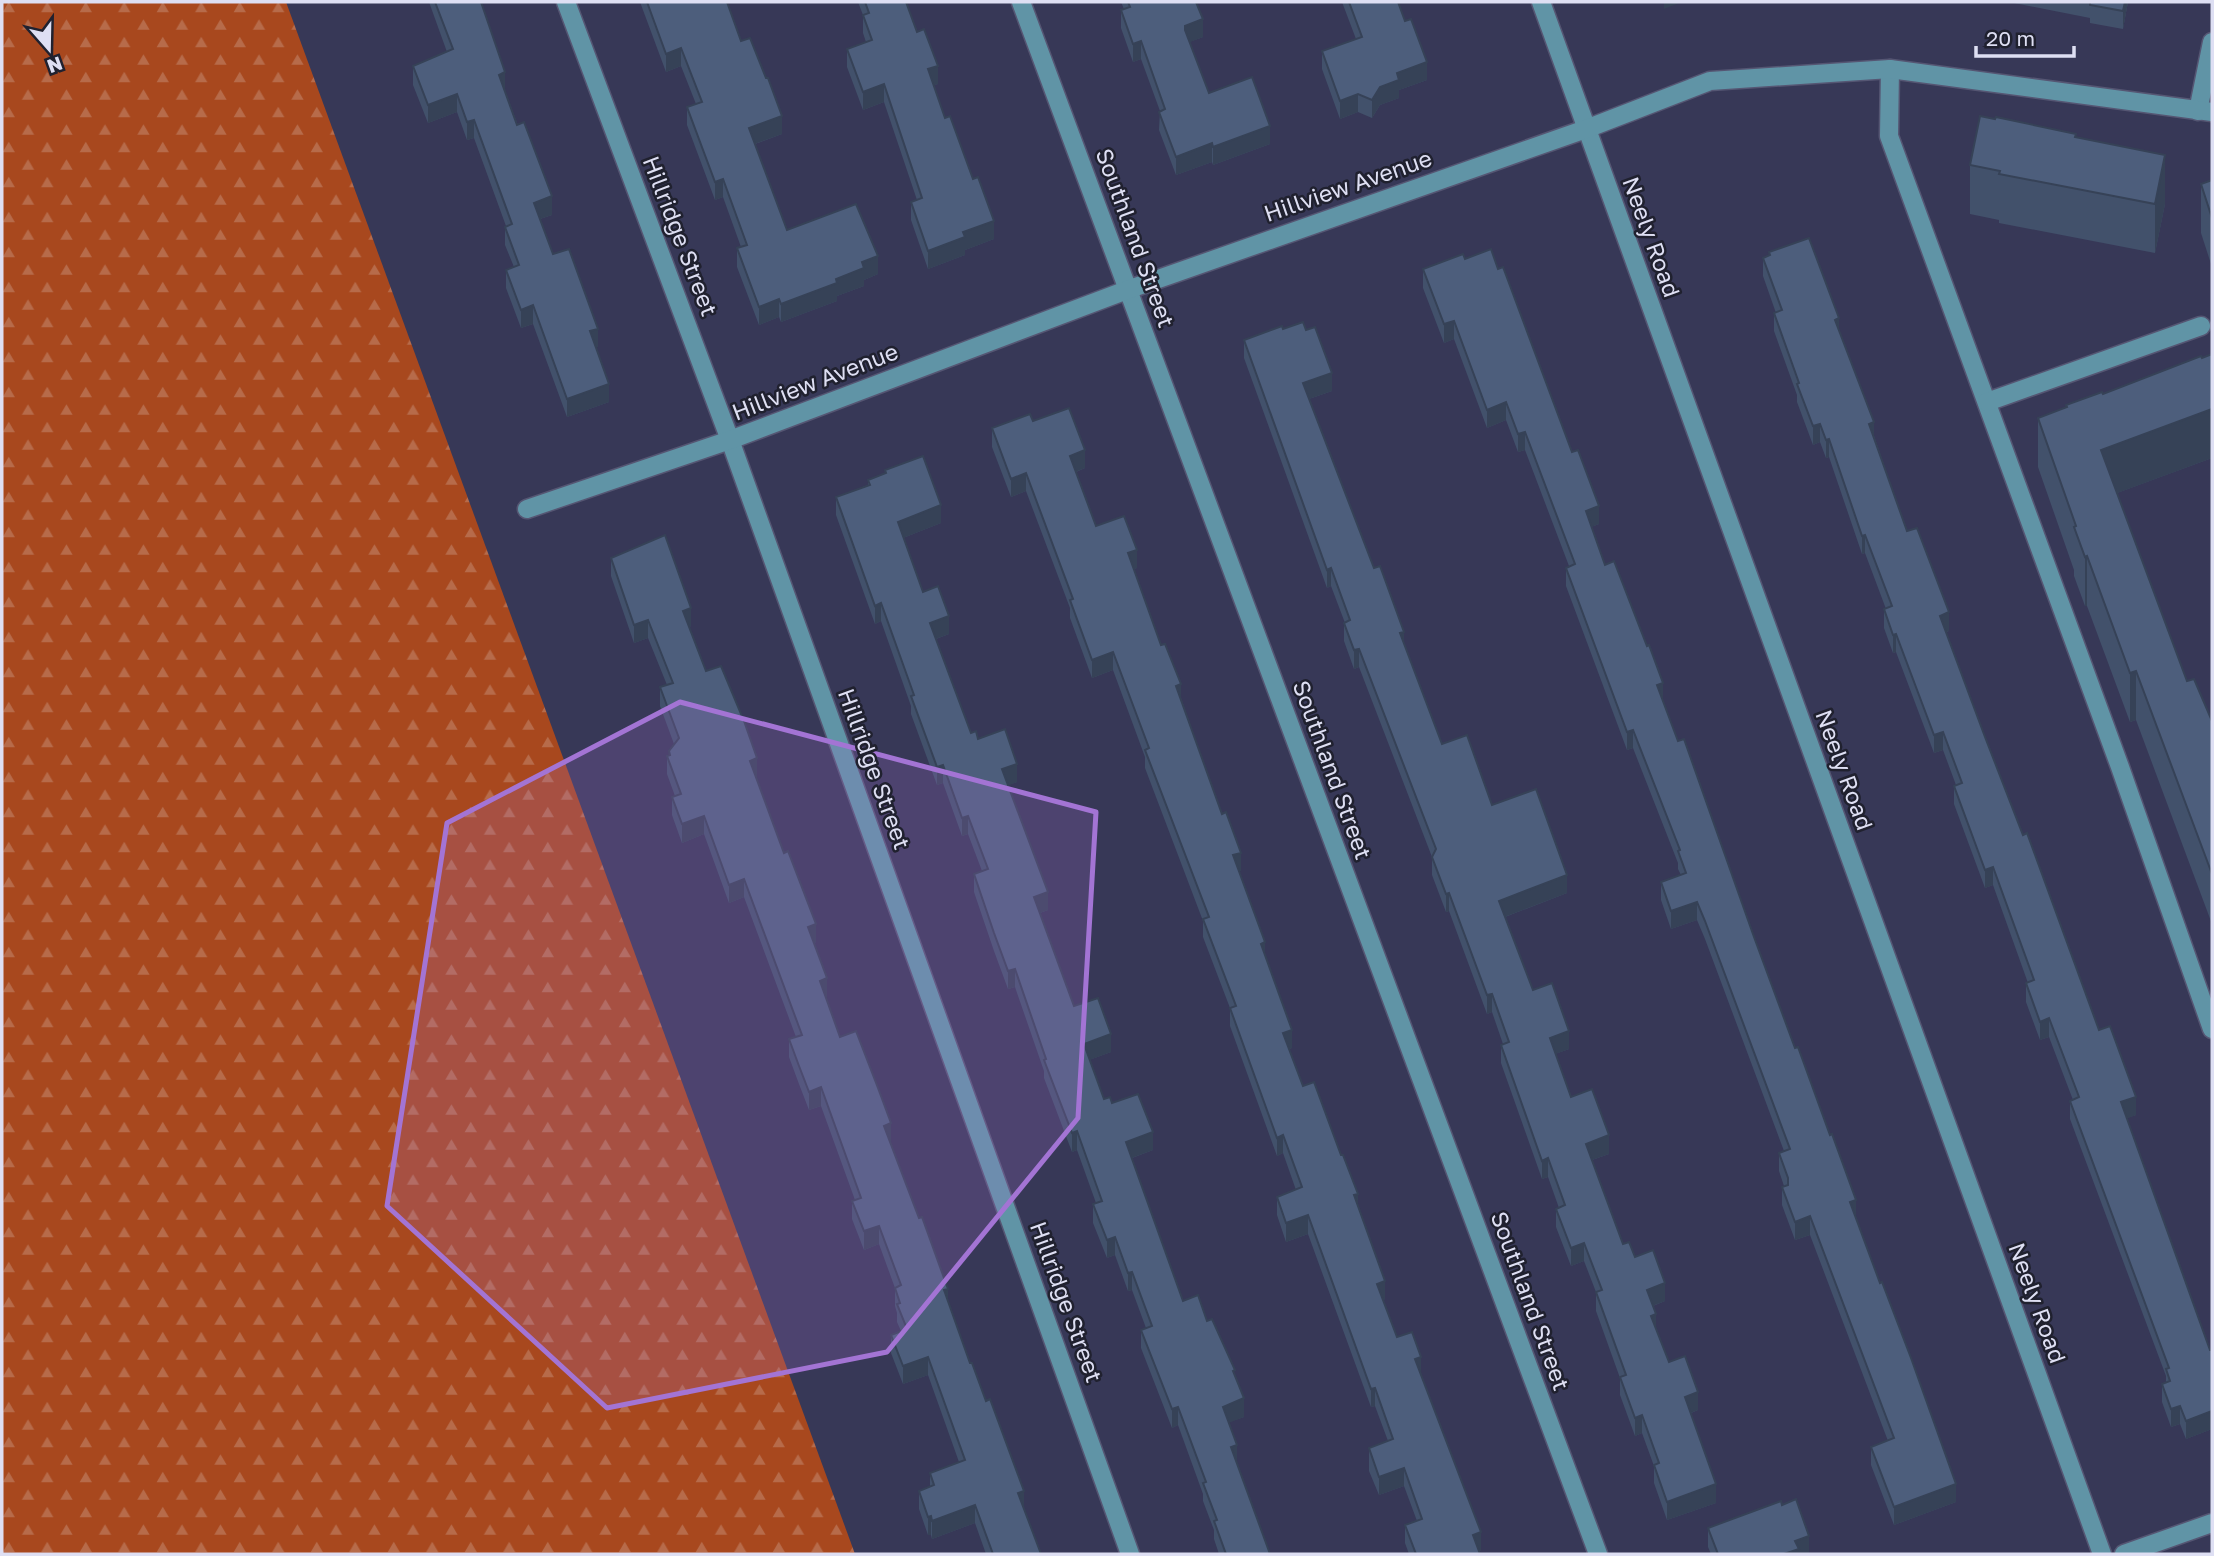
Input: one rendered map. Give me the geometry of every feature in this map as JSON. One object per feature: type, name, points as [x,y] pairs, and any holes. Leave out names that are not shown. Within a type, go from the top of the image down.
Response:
[{"type":"street","name":"Hillridge Street","points":[[566,2],[730,440],[1130,1554]]},
{"type":"street","name":"Southland Street","points":[[1021,2],[1598,1554]]},
{"type":"street","name":"Neely Road","points":[[1541,2],[2102,1554]]},
{"type":"street","points":[[2205,111],[2212,43]]},
{"type":"street","name":"Hillview Avenue","points":[[527,509],[730,440],[1127,290],[1586,129],[1710,82],[1890,69],[2205,111]]},
{"type":"street","points":[[1890,69],[1889,136],[2212,1028]]},
{"type":"street","points":[[1987,402],[2201,326]]},
{"type":"street","points":[[2124,1554],[2212,1523]]},
{"type":"highlighted area","points":[[680,702],[1096,812],[1078,1118],[887,1352],[607,1408],[387,1206],[447,823]]},
{"type":"green space","points":[[2,2],[286,2],[855,1554],[2,1554]]},
{"type":"building","points":[[435,2],[481,2],[505,72],[499,75],[517,125],[524,122],[552,196],[534,203],[553,254],[569,249],[598,329],[590,331],[609,384],[567,399],[533,305],[521,310],[506,270],[519,265],[505,227],[512,224],[474,120],[467,122],[457,94],[428,105],[413,66],[453,49]]},
{"type":"building","points":[[647,2],[727,2],[741,41],[750,38],[782,116],[749,128],[787,230],[856,204],[878,256],[862,262],[864,268],[836,279],[837,283],[781,304],[779,299],[759,307],[737,248],[747,245],[723,179],[715,182],[687,107],[702,102],[681,48],[666,54]]},
{"type":"building","points":[[865,2],[906,2],[917,32],[924,29],[938,66],[928,69],[945,118],[950,116],[973,179],[978,177],[994,221],[963,232],[965,237],[928,251],[911,202],[922,198],[884,84],[863,92],[847,49],[872,40],[863,15],[869,13]]},
{"type":"building","points":[[1128,2],[1196,2],[1203,19],[1185,26],[1185,30],[1209,93],[1252,77],[1270,126],[1176,157],[1159,112],[1165,109],[1141,41],[1133,44],[1121,10],[1130,7]]},
{"type":"building","points":[[1349,2],[1398,2],[1405,21],[1411,19],[1427,62],[1397,73],[1399,80],[1380,87],[1372,100],[1358,94],[1340,101],[1322,51],[1362,37]]},
{"type":"building","points":[[2090,2],[2125,2],[2123,11],[2090,5]]},
{"type":"building","points":[[1980,116],[1996,117],[2076,134],[2075,137],[2165,155],[2155,204],[1999,174],[2000,171],[1970,165]]},
{"type":"building","points":[[2212,180],[2212,218],[2201,184]]},
{"type":"building","points":[[1809,238],[1839,318],[1835,320],[1874,422],[1869,424],[1907,531],[1917,528],[1949,612],[1940,616],[1985,737],[2023,835],[2027,833],[2099,1030],[2110,1026],[2136,1097],[2121,1102],[2212,1350],[2212,1411],[2186,1421],[2180,1406],[2171,1409],[2162,1384],[2170,1381],[2166,1369],[2169,1368],[2070,1101],[2079,1097],[2049,1018],[2040,1022],[2026,983],[2034,980],[1993,867],[1985,870],[1954,786],[1962,783],[1943,732],[1934,735],[1896,634],[1893,635],[1884,609],[1892,606],[1865,535],[1862,536],[1829,439],[1826,440],[1820,424],[1813,426],[1774,313],[1782,310],[1763,258],[1770,255],[1769,252]]},
{"type":"building","points":[[1491,249],[1498,269],[1503,267],[1572,452],[1578,450],[1599,506],[1586,511],[1605,565],[1614,561],[1647,646],[1649,645],[1663,683],[1657,685],[1678,741],[1684,739],[1795,1048],[1798,1047],[1830,1135],[1832,1134],[1856,1200],[1850,1202],[1911,1358],[1956,1484],[1894,1507],[1871,1447],[1894,1438],[1810,1216],[1795,1222],[1782,1187],[1788,1185],[1788,1178],[1779,1153],[1790,1149],[1697,902],[1671,911],[1661,882],[1686,873],[1678,851],[1680,850],[1633,730],[1627,732],[1566,568],[1575,564],[1525,432],[1518,434],[1506,402],[1487,410],[1454,321],[1444,324],[1423,269],[1463,254],[1465,259]]},
{"type":"building","points":[[1303,322],[1306,330],[1315,327],[1332,373],[1303,383],[1374,568],[1380,566],[1404,632],[1400,633],[1442,744],[1467,735],[1492,805],[1536,789],[1567,875],[1499,901],[1533,990],[1552,983],[1569,1031],[1550,1038],[1571,1097],[1592,1089],[1609,1135],[1586,1144],[1623,1244],[1629,1242],[1635,1257],[1653,1250],[1665,1283],[1647,1290],[1656,1314],[1651,1316],[1669,1362],[1685,1356],[1698,1392],[1685,1397],[1716,1484],[1667,1502],[1654,1465],[1659,1463],[1642,1415],[1635,1418],[1620,1377],[1626,1375],[1596,1292],[1602,1290],[1584,1243],[1571,1248],[1556,1209],[1565,1205],[1548,1158],[1542,1161],[1501,1045],[1509,1042],[1492,994],[1487,995],[1449,893],[1446,894],[1432,857],[1436,849],[1359,649],[1354,650],[1344,623],[1350,620],[1331,568],[1327,570],[1244,340],[1282,326],[1283,329]]},
{"type":"building","points":[[2212,354],[2212,409],[2101,450],[2187,681],[2194,679],[2212,721],[2212,874],[2136,671],[2130,673],[2087,556],[2085,557],[2038,418],[2067,407],[2066,405]]},
{"type":"building","points":[[1069,408],[1085,450],[1070,456],[1096,526],[1124,516],[1137,550],[1128,553],[1161,645],[1165,644],[1181,684],[1176,686],[1222,814],[1226,812],[1241,853],[1233,855],[1265,942],[1261,944],[1292,1030],[1283,1033],[1303,1086],[1314,1082],[1358,1194],[1354,1195],[1385,1281],[1377,1284],[1397,1337],[1412,1332],[1421,1357],[1415,1359],[1481,1532],[1473,1535],[1480,1554],[1416,1554],[1405,1525],[1422,1519],[1404,1468],[1379,1477],[1369,1448],[1393,1439],[1375,1388],[1371,1389],[1308,1215],[1286,1223],[1277,1197],[1302,1187],[1283,1135],[1277,1138],[1230,1008],[1236,1006],[1203,919],[1209,917],[1145,750],[1149,748],[1113,652],[1092,660],[1070,600],[1073,599],[1026,473],[1011,479],[992,428],[1030,414],[1033,421]]},
{"type":"building","points":[[923,456],[941,505],[898,522],[923,592],[938,586],[949,616],[930,623],[971,733],[976,731],[978,739],[1005,729],[1017,764],[1002,769],[1048,892],[1034,897],[1074,1006],[1098,998],[1111,1034],[1084,1044],[1104,1099],[1110,1097],[1112,1103],[1138,1094],[1153,1132],[1126,1142],[1183,1301],[1198,1295],[1207,1321],[1212,1319],[1235,1370],[1233,1371],[1244,1398],[1223,1407],[1237,1445],[1231,1447],[1270,1554],[1226,1554],[1203,1483],[1206,1482],[1178,1407],[1172,1409],[1141,1330],[1152,1326],[1132,1272],[1128,1273],[1115,1237],[1107,1240],[1093,1204],[1102,1201],[1077,1131],[1072,1133],[1044,1060],[1046,1059],[1015,969],[1008,971],[994,933],[974,874],[988,869],[968,816],[962,818],[943,765],[937,767],[881,603],[875,606],[836,497],[870,485],[868,480],[886,473],[885,470]]},
{"type":"building","points":[[665,535],[691,608],[683,611],[706,671],[721,666],[744,721],[757,758],[750,761],[784,853],[788,851],[816,924],[808,927],[827,978],[820,981],[840,1037],[856,1031],[878,1088],[891,1123],[884,1126],[919,1218],[922,1217],[948,1289],[944,1290],[970,1363],[986,1401],[990,1399],[1024,1491],[1018,1493],[1041,1554],[993,1554],[975,1505],[932,1521],[931,1516],[928,1517],[919,1491],[934,1485],[930,1473],[965,1460],[928,1357],[903,1366],[891,1335],[907,1329],[897,1304],[900,1303],[895,1288],[901,1285],[879,1226],[864,1231],[852,1201],[861,1198],[821,1087],[809,1092],[789,1039],[802,1035],[744,879],[729,885],[704,816],[682,824],[672,797],[681,794],[667,756],[679,738],[660,687],[673,683],[648,620],[634,625],[611,558]]},
{"type":"building","points":[[1796,1499],[1809,1536],[1795,1541],[1799,1549],[1784,1554],[1718,1554],[1708,1528],[1781,1501],[1782,1505]]}]
